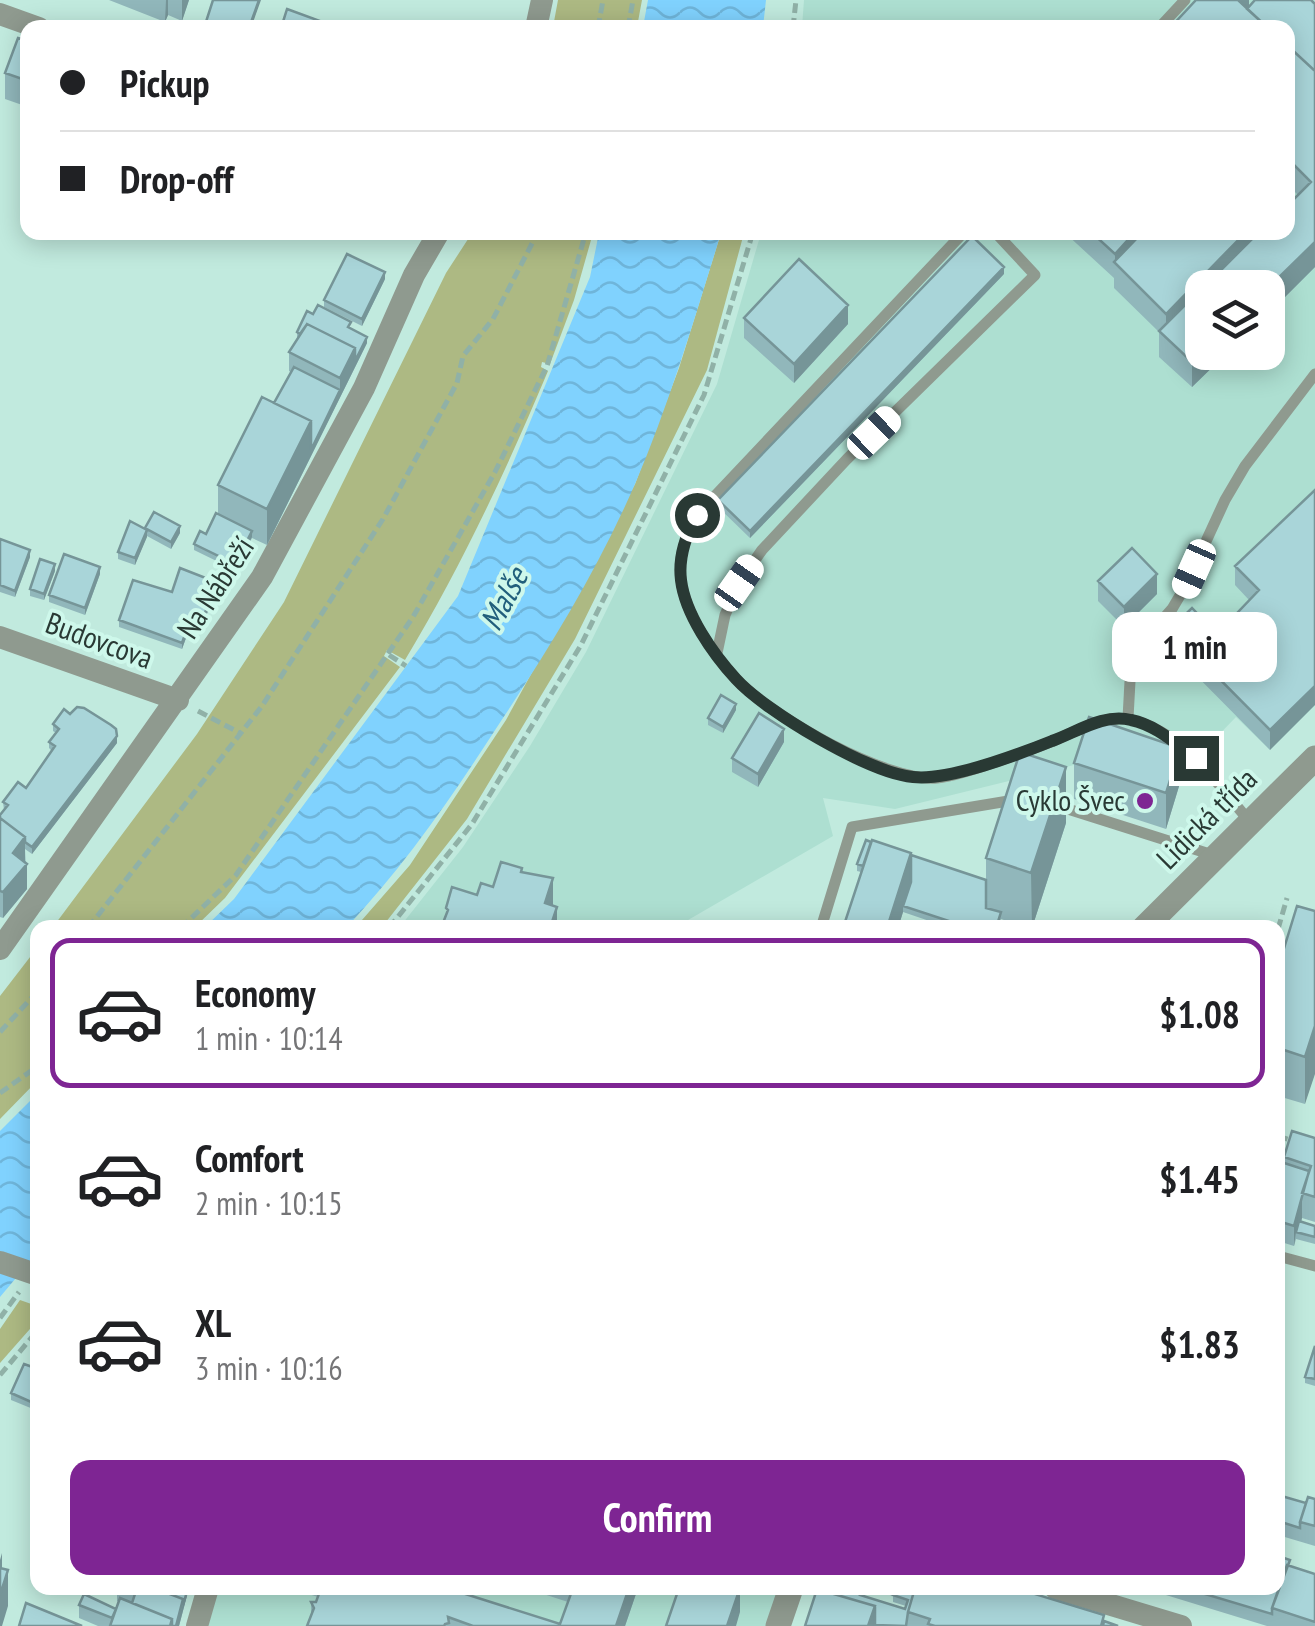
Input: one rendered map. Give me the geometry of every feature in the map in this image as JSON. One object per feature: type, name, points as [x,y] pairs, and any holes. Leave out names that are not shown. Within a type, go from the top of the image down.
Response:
[{"type":"street","name":"Na Nábřeží","points":[[0,949],[262,577],[364,388],[414,274],[434,240]]},
{"type":"street","name":"Budovcova","points":[[0,637],[178,700]]},
{"type":"street","name":"Lidická třída","points":[[1152,920],[1315,758]]},
{"type":"street","points":[[0,1262],[30,1272]]},
{"type":"street","points":[[197,1626],[206,1595]]},
{"type":"street","points":[[778,1626],[789,1595]]},
{"type":"street","points":[[1078,1595],[1180,1626]]},
{"type":"lane","points":[[1165,20],[1184,0]]},
{"type":"lane","points":[[956,240],[697,515],[686,536],[681,581],[697,624],[736,680],[788,717],[864,762],[912,777],[940,778],[1050,742],[1105,719],[1128,718],[1150,726],[1196,758],[1250,823]]},
{"type":"lane","points":[[717,653],[725,616],[739,583],[762,550],[847,459],[1036,275],[1003,240]]},
{"type":"lane","points":[[1128,718],[1132,663],[1141,644],[1186,587],[1246,466],[1315,374]]},
{"type":"lane","points":[[823,920],[852,827],[1031,798],[1216,856]]},
{"type":"lane","points":[[1285,1258],[1315,1266]]},
{"type":"path","points":[[94,920],[262,706],[383,519],[456,382],[463,356],[493,320],[534,240]]},
{"type":"path","points":[[190,920],[236,875],[390,654],[550,367],[584,240]]},
{"type":"path","points":[[395,920],[472,824],[580,646],[704,395],[751,240]]},
{"type":"path","points":[[390,654],[406,666]]},
{"type":"path","points":[[178,700],[240,732]]},
{"type":"path","points":[[1281,920],[1287,898]]},
{"type":"path","points":[[0,1032],[30,1000]]},
{"type":"path","points":[[0,1093],[30,1072]]},
{"type":"path","points":[[1285,1138],[1307,1145]]},
{"type":"path","points":[[0,1375],[30,1339]]},
{"type":"shaded area","points":[[558,0],[642,0],[638,20],[554,20]]},
{"type":"shaded area","points":[[804,0],[1315,0],[1315,705],[1270,750],[1236,717],[1173,782],[1086,762],[895,809],[823,798],[833,836],[688,920],[405,920],[463,847],[586,652],[717,384],[759,240],[1295,240],[1295,20],[803,20]]},
{"type":"shaded area","points":[[467,240],[591,240],[550,364],[542,362],[541,367],[548,371],[499,482],[426,625],[405,660],[387,650],[384,656],[400,667],[225,898],[202,920],[58,920],[197,734],[284,602],[446,273]]},
{"type":"shaded area","points":[[719,240],[742,240],[707,370],[575,639],[467,819],[388,920],[362,920],[410,865],[506,720],[635,484],[679,368]]},
{"type":"shaded area","points":[[30,957],[30,1088],[0,1119],[0,996]]},
{"type":"shaded area","points":[[20,1300],[30,1304],[30,1329],[0,1363],[0,1329]]},
{"type":"shaded area","points":[[214,1595],[781,1595],[770,1626],[206,1626]]},
{"type":"water","points":[[648,0],[766,0],[764,20],[644,20]]},
{"type":"water","name":"Malše","points":[[598,240],[719,240],[648,453],[606,546],[573,606],[447,802],[353,920],[212,920],[234,899],[458,596],[590,277]]},
{"type":"water","points":[[30,1101],[30,1261],[0,1297],[0,1131]]},
{"type":"building","points":[[213,0],[259,0],[252,20],[207,20]]},
{"type":"building","points":[[1196,0],[1238,0],[1259,20],[1177,20]]},
{"type":"building","points":[[1255,0],[1311,0],[1315,4],[1315,71],[1295,52],[1295,20],[1259,20],[1247,9]]},
{"type":"building","points":[[287,9],[317,20],[284,20]]},
{"type":"building","points":[[18,38],[20,39],[20,78],[5,73]]},
{"type":"building","points":[[1295,52],[1315,71],[1315,242],[1285,271],[1221,270],[1251,240],[1295,240],[1295,198],[1311,182],[1295,166]]},
{"type":"building","points":[[968,240],[976,240],[1004,267],[750,531],[718,500]]},
{"type":"building","points":[[1100,240],[1128,240],[1115,254]]},
{"type":"building","points":[[1135,240],[1238,240],[1209,270],[1185,270],[1185,295],[1166,314],[1114,262]]},
{"type":"building","points":[[347,254],[385,272],[362,319],[324,300]]},
{"type":"building","points":[[799,259],[848,305],[794,364],[744,318]]},
{"type":"building","points":[[318,305],[351,322],[348,327],[367,337],[355,361],[355,348],[307,324],[300,334],[297,332],[307,311],[313,314]]},
{"type":"building","points":[[1185,305],[1185,355],[1159,331]]},
{"type":"building","points":[[307,324],[355,348],[340,378],[289,352]]},
{"type":"building","points":[[294,367],[340,390],[311,450],[311,421],[274,403]]},
{"type":"building","points":[[262,397],[311,421],[267,509],[218,485]]},
{"type":"building","points":[[1315,490],[1315,686],[1270,730],[1170,629],[1192,608],[1217,634],[1259,590],[1235,566]]},
{"type":"building","points":[[154,512],[180,526],[171,542],[145,528]]},
{"type":"building","points":[[216,513],[252,531],[235,564],[194,544],[200,531],[206,534]]},
{"type":"building","points":[[130,521],[147,530],[135,558],[118,552]]},
{"type":"building","points":[[0,539],[30,550],[15,591],[0,585]]},
{"type":"building","points":[[1132,548],[1157,574],[1124,607],[1098,581]]},
{"type":"building","points":[[64,554],[100,567],[85,608],[49,595]]},
{"type":"building","points":[[40,559],[55,564],[44,594],[30,589]]},
{"type":"building","points":[[180,568],[216,582],[201,624],[190,620],[182,643],[119,620],[133,580],[172,592]]},
{"type":"building","points":[[721,695],[736,704],[723,727],[708,718]]},
{"type":"building","points":[[77,707],[111,725],[117,736],[32,847],[0,818],[8,805],[3,802],[18,782],[26,788],[55,746],[49,742],[59,729],[53,724],[64,709],[70,714]]},
{"type":"building","points":[[759,713],[784,729],[758,774],[732,758]]},
{"type":"building","points":[[1089,717],[1180,748],[1166,793],[1074,763]]},
{"type":"building","points":[[1020,752],[1066,767],[1031,873],[986,858]]},
{"type":"building","points":[[0,818],[25,837],[13,853],[27,864],[3,892],[0,891]]},
{"type":"building","points":[[866,840],[871,842],[863,866],[857,864]]},
{"type":"building","points":[[872,840],[911,853],[890,920],[846,920]]},
{"type":"building","points":[[911,855],[986,880],[986,908],[1001,912],[998,920],[946,920],[903,906],[911,882]]},
{"type":"building","points":[[501,862],[522,868],[521,872],[553,878],[545,903],[557,907],[553,920],[444,920],[452,887],[477,895],[481,883],[493,887]]},
{"type":"building","points":[[1297,906],[1315,911],[1315,1026],[1305,1057],[1285,1050],[1285,945]]},
{"type":"building","points":[[1292,1131],[1315,1138],[1315,1197],[1302,1193],[1311,1166],[1285,1157]]},
{"type":"building","points":[[1285,1163],[1309,1171],[1294,1226],[1285,1223]]},
{"type":"building","points":[[1299,1221],[1315,1226],[1315,1237],[1296,1232]]},
{"type":"building","points":[[1315,1346],[1315,1379],[1305,1377]]},
{"type":"building","points":[[24,1364],[30,1366],[30,1401],[11,1393]]},
{"type":"building","points":[[1285,1497],[1306,1503],[1300,1528],[1285,1523]]},
{"type":"building","points":[[1308,1497],[1315,1499],[1315,1526],[1300,1522]]},
{"type":"building","points":[[1287,1565],[1315,1574],[1315,1622],[1272,1608],[1277,1595],[1285,1595]]},
{"type":"building","points":[[0,1568],[8,1570],[0,1595]]},
{"type":"building","points":[[86,1595],[116,1609],[112,1618],[79,1605]]},
{"type":"building","points":[[135,1595],[172,1595],[183,1599],[176,1626],[172,1626],[172,1619],[132,1603]]},
{"type":"building","points":[[318,1595],[468,1595],[560,1624],[570,1595],[627,1595],[616,1626],[473,1626],[448,1617],[449,1623],[444,1626],[307,1626],[314,1608],[311,1602],[316,1602]]},
{"type":"building","points":[[677,1595],[738,1595],[727,1626],[666,1626]]},
{"type":"building","points":[[815,1595],[837,1595],[875,1606],[868,1626],[805,1626]]},
{"type":"building","points":[[837,1595],[860,1595],[905,1609],[908,1600],[893,1595],[913,1595],[906,1626],[875,1625],[875,1606]]},
{"type":"building","points":[[913,1595],[1038,1595],[1104,1615],[1101,1626],[935,1626],[928,1624],[930,1619],[908,1612]]},
{"type":"building","points":[[1208,1595],[1277,1595],[1272,1614]]},
{"type":"building","points":[[120,1598],[172,1619],[170,1626],[110,1626]]},
{"type":"building","points":[[26,1603],[82,1626],[19,1626]]},
{"type":"place","name":"Cyklo Švec","points":[[1145,801]]},
{"type":"route","points":[[697,515],[681,558],[681,581],[697,624],[736,680],[788,717],[864,762],[912,777],[940,778],[1050,742],[1105,719],[1128,718],[1150,726],[1196,758]]}]
